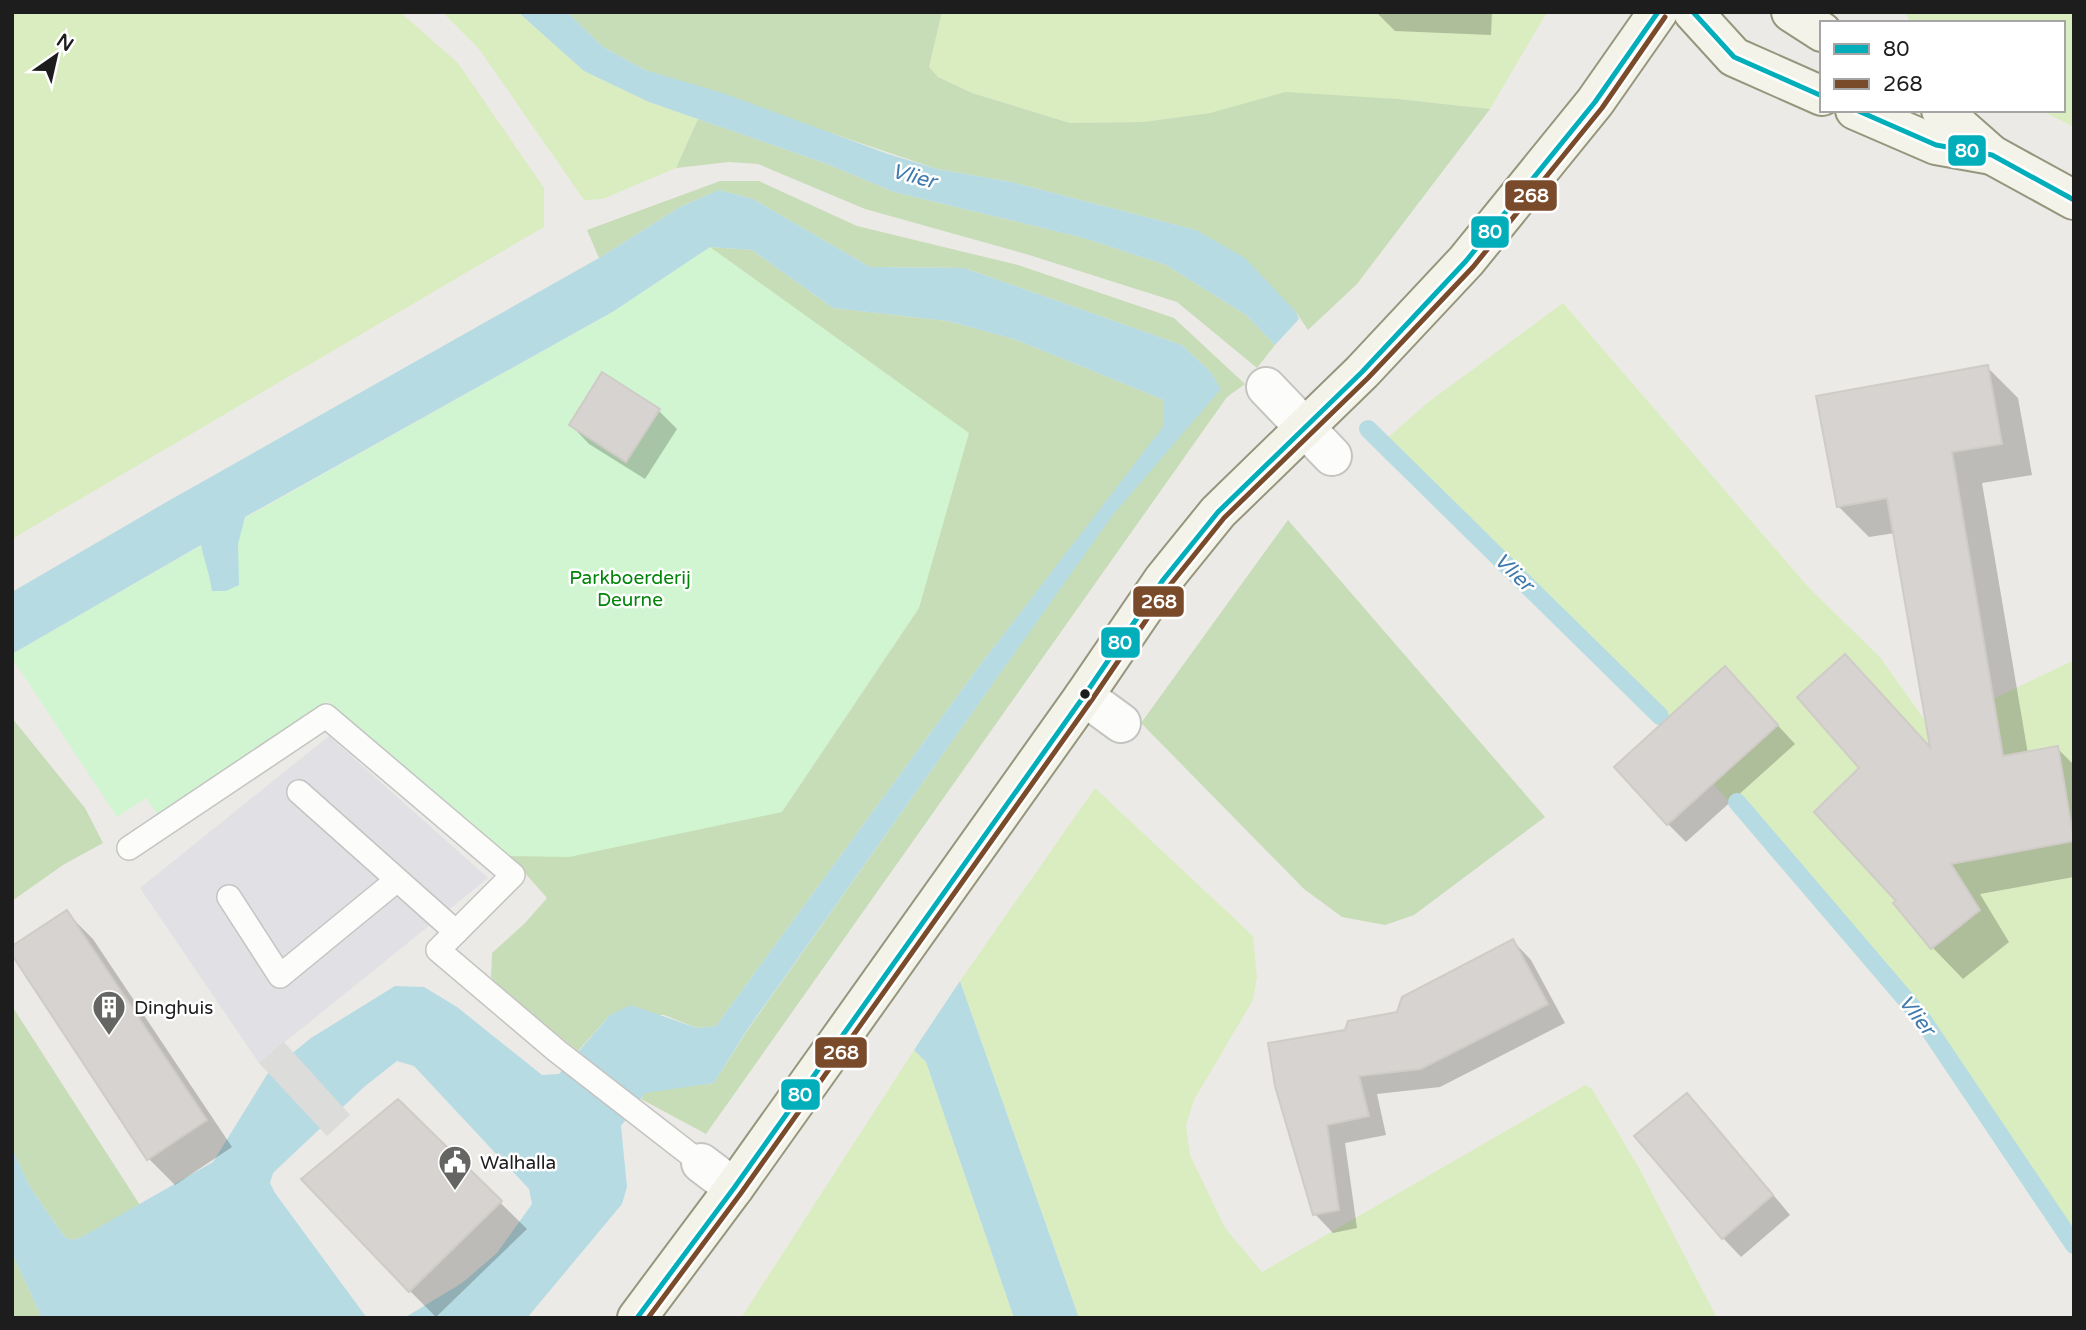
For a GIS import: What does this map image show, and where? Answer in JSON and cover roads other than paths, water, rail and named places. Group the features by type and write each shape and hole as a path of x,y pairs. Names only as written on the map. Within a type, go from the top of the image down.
{"street":[{"path":"637,1318 734,1188 1084,696 1163,580 1218,512 1362,372 1466,261 1595,102 1658,12"},
{"path":"1693,12 1734,57 1820,95"},
{"path":"1791,12 1820,31"},
{"path":"1861,112 1936,145 1992,155"},
{"path":"1943,112 1992,155 2074,200"},
{"path":"1266,387 1332,456"},
{"path":"1084,696 1121,723"},
{"path":"701,1163 734,1188"}],"lane":[{"path":"129,848 326,716 513,875 439,950 556,1051 701,1163"},
{"path":"299,792 456,932"},
{"path":"229,897 280,976 397,880"}],"water":[{"path":"518,12 567,12 603,47 645,70 723,93 888,154 937,169 1011,182 1196,230 1245,258 1296,312 1299,319 1275,345 1246,315 1166,265 1084,238 894,192 827,164 649,102 584,71"},
{"path":"719,190 753,199 870,267 964,268 1182,345 1210,371 1221,389 1112,516 747,1030 714,1083 645,1093 621,1126 627,1187 622,1204 527,1318 404,1318 462,1283 497,1253 532,1204 529,1189 414,1066 397,1061 364,1087 273,1173 270,1183 367,1318 42,1318 12,1253 12,1148 30,1187 64,1236 71,1240 80,1238 213,1162 268,1073 311,1038 395,986 424,987 457,1007 542,1075 559,1074 610,1015 631,1005 697,1028 716,1026 980,665 1163,427 1164,400 1014,339 948,321 833,308 752,250 710,247 614,311 245,517 238,544 239,585 226,591 212,591 201,545 12,654 12,592 599,258 680,207"},
{"path":"960,981 1079,1318 1014,1318 926,1062 914,1050"}],"waterway":[{"name":"Vlier","path":"1368,429 1660,716"},
{"name":"Vlier","path":"1737,802 1920,1016 2074,1245"}],"place":[{"name":"Dinghuis","path":"109,1037"},
{"name":"Walhalla","path":"455,1192"}],"park label":[{"name":"Parkboerderij Deurne","path":"630,588"}]}
